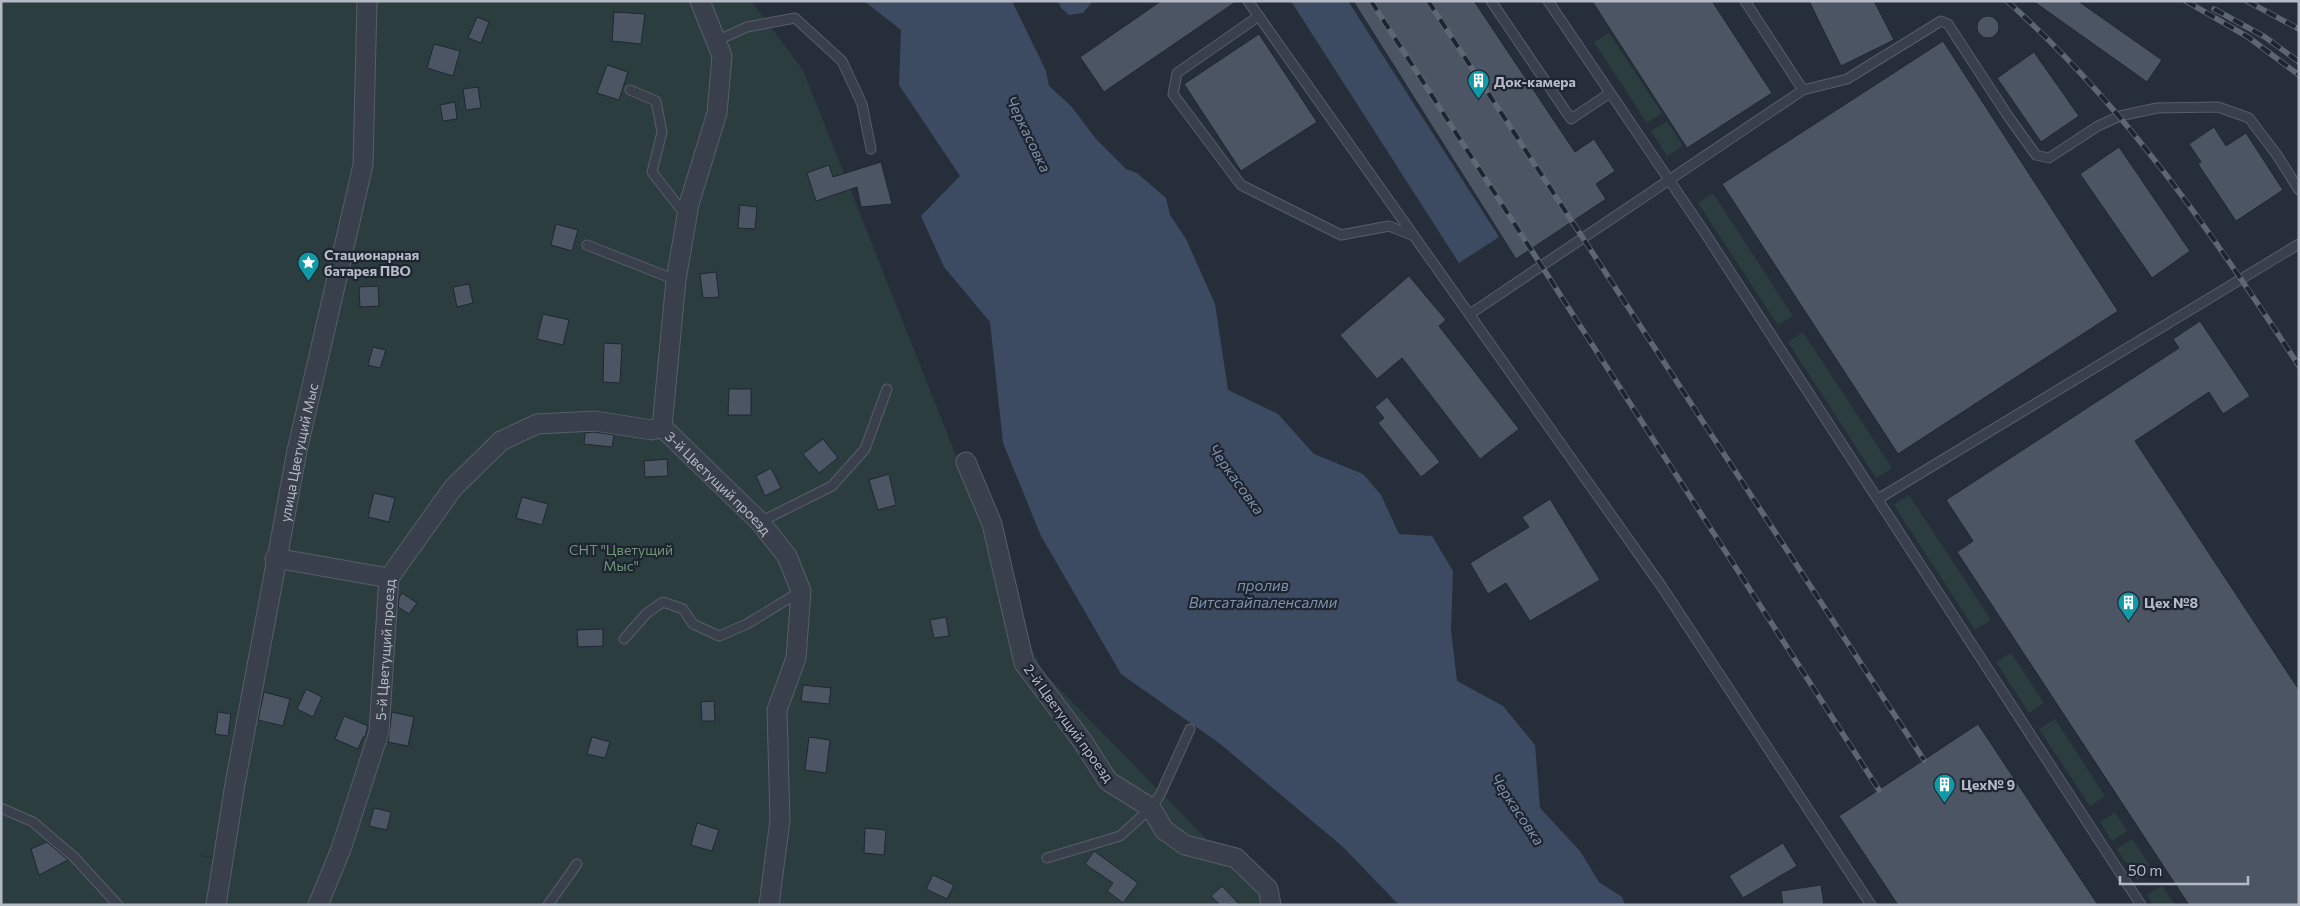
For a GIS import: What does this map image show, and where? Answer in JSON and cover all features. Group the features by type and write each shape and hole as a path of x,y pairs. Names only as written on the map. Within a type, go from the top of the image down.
{"street":[{"name":"улица Цветущий Мыс","path":"216,905 235,784 275,558 297,451 364,165 367,1"},
{"name":"3-й Цветущий проезд","path":"700,1 722,56 717,113 687,217 676,280 662,427 760,522 787,556 801,591 796,658 777,710 780,820 769,905"},
{"name":"5-й Цветущий проезд","path":"318,905 341,849 378,732 389,578 454,488 501,442 537,424 595,421 652,430 662,427"},
{"name":"2-й Цветущий проезд","path":"966,462 992,524 1024,663 1083,742 1108,781 1151,808 1164,830 1185,845 1236,858 1268,889 1271,905"},
{"path":"275,558 389,578"}],"lane":[{"path":"1248,1 1662,587 1871,905"},
{"path":"1491,1 1571,119 1610,93"},
{"path":"1548,1 1669,180 2141,905"},
{"path":"1744,1 1803,90"},
{"path":"1259,16 1176,73 1173,94 1241,185 1340,235 1390,226 1415,237"},
{"path":"716,42 747,27 795,18 842,62 862,104 871,149"},
{"path":"1470,314 1803,90 1847,79 1941,21 1948,24 2036,155 2049,158 2098,126 2120,116 2157,108 2218,107 2249,118 2299,190"},
{"path":"630,90 656,101 662,132 652,172 687,217"},
{"path":"1878,499 2299,244"},
{"path":"587,245 676,280"},
{"path":"760,522 832,486 865,449 886,388"},
{"path":"624,639 647,613 663,602 682,609 693,624 719,636 747,624 801,591"},
{"path":"1047,858 1120,836 1151,808 1161,793 1190,729"},
{"path":"1,808 33,822 74,857 118,905"},
{"path":"548,905 577,864"}],"green space":[{"name":"СНТ \"Цветущий Мыс\"","path":"1,1 751,1 803,70 1041,670 1271,905 216,905 224,858 196,855 218,859 209,905 1,905"},
{"path":"1609,33 1662,113 1647,123 1594,42"},
{"path":"1667,121 1683,146 1667,156 1651,131"},
{"path":"1713,193 1793,316 1778,325 1698,203"},
{"path":"1803,332 1892,468 1876,478 1788,342"},
{"path":"1909,495 1991,620 1975,630 1894,505"},
{"path":"2011,653 2044,703 2029,713 1996,662"},
{"path":"2055,719 2105,796 2090,806 2039,729"},
{"path":"2115,812 2127,831 2112,841 2100,822"},
{"path":"2132,839 2153,870 2137,880 2117,849"},
{"path":"2162,885 2175,905 2153,905 2147,895"}],"water":[{"name":"пролив Витсатайпаленсалми","path":"864,1 1012,1 1046,71 1049,86 1071,106 1096,139 1126,169 1137,173 1166,198 1170,215 1186,239 1215,304 1228,390 1278,414 1314,454 1363,474 1381,495 1399,534 1432,536 1453,571 1451,630 1457,681 1503,706 1535,745 1540,808 1580,851 1599,882 1622,897 1625,905 1399,905 1342,846 1219,743 1121,674 1041,536 1003,443 990,322 944,267 921,216 960,176 899,85 901,30"},
{"path":"1058,1 1093,1 1083,13 1069,15 1061,8"},
{"path":"1291,1 1348,1 1499,237 1459,263"}],"building":[{"path":"1161,1 1237,1 1104,92 1080,57"},
{"name":"Док-камера","path":"1353,1 1474,1 1575,152 1594,139 1615,171 1596,184 1606,199 1516,259"},
{"path":"1592,1 1712,1 1772,93 1687,148"},
{"path":"1809,1 1874,1 1894,40 1841,66"},
{"path":"2033,1 2078,1 2162,60 2147,82"},
{"path":"614,12 645,14 641,44 612,41"},
{"path":"1988,16 1996,19 1999,27 1996,35 1988,38 1980,35 1977,27 1980,19"},
{"path":"477,17 489,22 481,43 468,38"},
{"path":"1259,34 1317,122 1241,171 1184,84"},
{"path":"1943,41 2118,311 1898,454 1722,184"},
{"path":"434,44 460,51 453,76 427,68"},
{"path":"2034,52 2079,116 2041,142 1997,78"},
{"path":"607,65 628,72 619,100 597,93"},
{"path":"478,87 481,108 466,110 463,89"},
{"path":"455,102 457,119 443,121 440,105"},
{"path":"2214,127 2226,146 2246,133 2283,190 2236,221 2198,164 2201,162 2189,144"},
{"path":"2119,147 2190,251 2152,278 2080,174"},
{"path":"881,162 892,204 861,207 857,187 816,201 807,173 829,165 833,177"},
{"path":"740,205 757,207 755,229 738,228"},
{"path":"556,224 578,230 572,251 551,245"},
{"path":"716,272 719,297 703,298 700,274"},
{"path":"1409,276 1446,320 1439,326 1519,429 1480,459 1402,358 1377,379 1340,335"},
{"path":"469,284 473,303 457,307 453,287"},
{"path":"378,286 379,306 360,307 359,287"},
{"path":"543,314 569,320 563,345 537,339"},
{"name":"Цех №8","path":"2200,321 2250,396 2223,414 2209,392 2135,441 2299,690 2299,905 2189,905 1957,552 1973,541 1946,500 2179,348 2173,339"},
{"path":"604,343 622,344 620,383 603,382"},
{"path":"373,347 386,350 380,368 368,365"},
{"path":"729,389 751,389 751,415 728,415"},
{"path":"1387,397 1440,462 1421,477 1378,423 1384,418 1375,407"},
{"path":"594,432 614,435 612,447 584,444 585,433"},
{"path":"823,439 838,458 819,473 803,454"},
{"path":"667,459 668,476 645,477 644,461"},
{"path":"771,468 781,488 765,496 756,476"},
{"path":"889,474 896,505 878,510 869,480"},
{"path":"374,493 395,498 389,522 368,517"},
{"path":"522,497 548,504 542,525 516,518"},
{"path":"1550,499 1600,580 1530,621 1506,583 1488,594 1470,563 1529,527 1522,517"},
{"path":"402,593 417,603 409,614 398,607 399,598"},
{"path":"946,617 949,636 934,638 930,620"},
{"path":"603,629 603,646 578,647 577,630"},
{"path":"803,685 831,688 829,704 801,701"},
{"path":"306,689 322,697 313,717 297,709"},
{"path":"264,692 290,699 283,726 258,720"},
{"path":"714,701 715,721 702,721 701,702"},
{"path":"218,712 231,714 228,736 215,734"},
{"path":"392,712 414,717 408,746 388,742"},
{"path":"344,716 368,726 365,737 363,737 358,749 335,739"},
{"name":"Цех№ 9","path":"1978,724 2098,905 1898,905 1839,816"},
{"path":"592,737 610,742 605,758 587,754"},
{"path":"809,737 830,740 826,773 805,770"},
{"path":"374,808 391,812 387,830 369,826"},
{"path":"697,823 719,830 712,851 691,845"},
{"path":"865,828 886,830 884,855 864,853"},
{"path":"47,842 68,860 39,875 31,849"},
{"path":"1783,843 1797,866 1743,898 1729,876"},
{"path":"1094,851 1138,883 1123,903 1107,891 1113,883 1085,864"},
{"path":"933,875 954,885 947,899 926,889"},
{"path":"1821,885 1824,905 1783,905 1781,891"},
{"path":"1222,886 1240,905 1220,905 1211,896"}],"railway":[{"path":"1371,1 1879,790"},
{"path":"1428,1 1924,760"},
{"path":"2007,1 2091,84 2129,128 2200,220 2299,366"},
{"path":"2186,1 2248,37 2299,75"},
{"path":"2247,1 2299,29"},
{"path":"2214,9 2265,37 2299,62"}],"place":[{"name":"Док-камера","path":"1478,100"},
{"name":"Стационарная батарея ПВО","path":"308,281"},
{"name":"Цех №8","path":"2128,621"},
{"name":"Цех№ 9","path":"1945,803"}],"water label":[{"name":"Черкасовка","path":"1029,134"},
{"name":"Черкасовка","path":"1237,479"},
{"name":"Черкасовка","path":"1518,809"}]}
